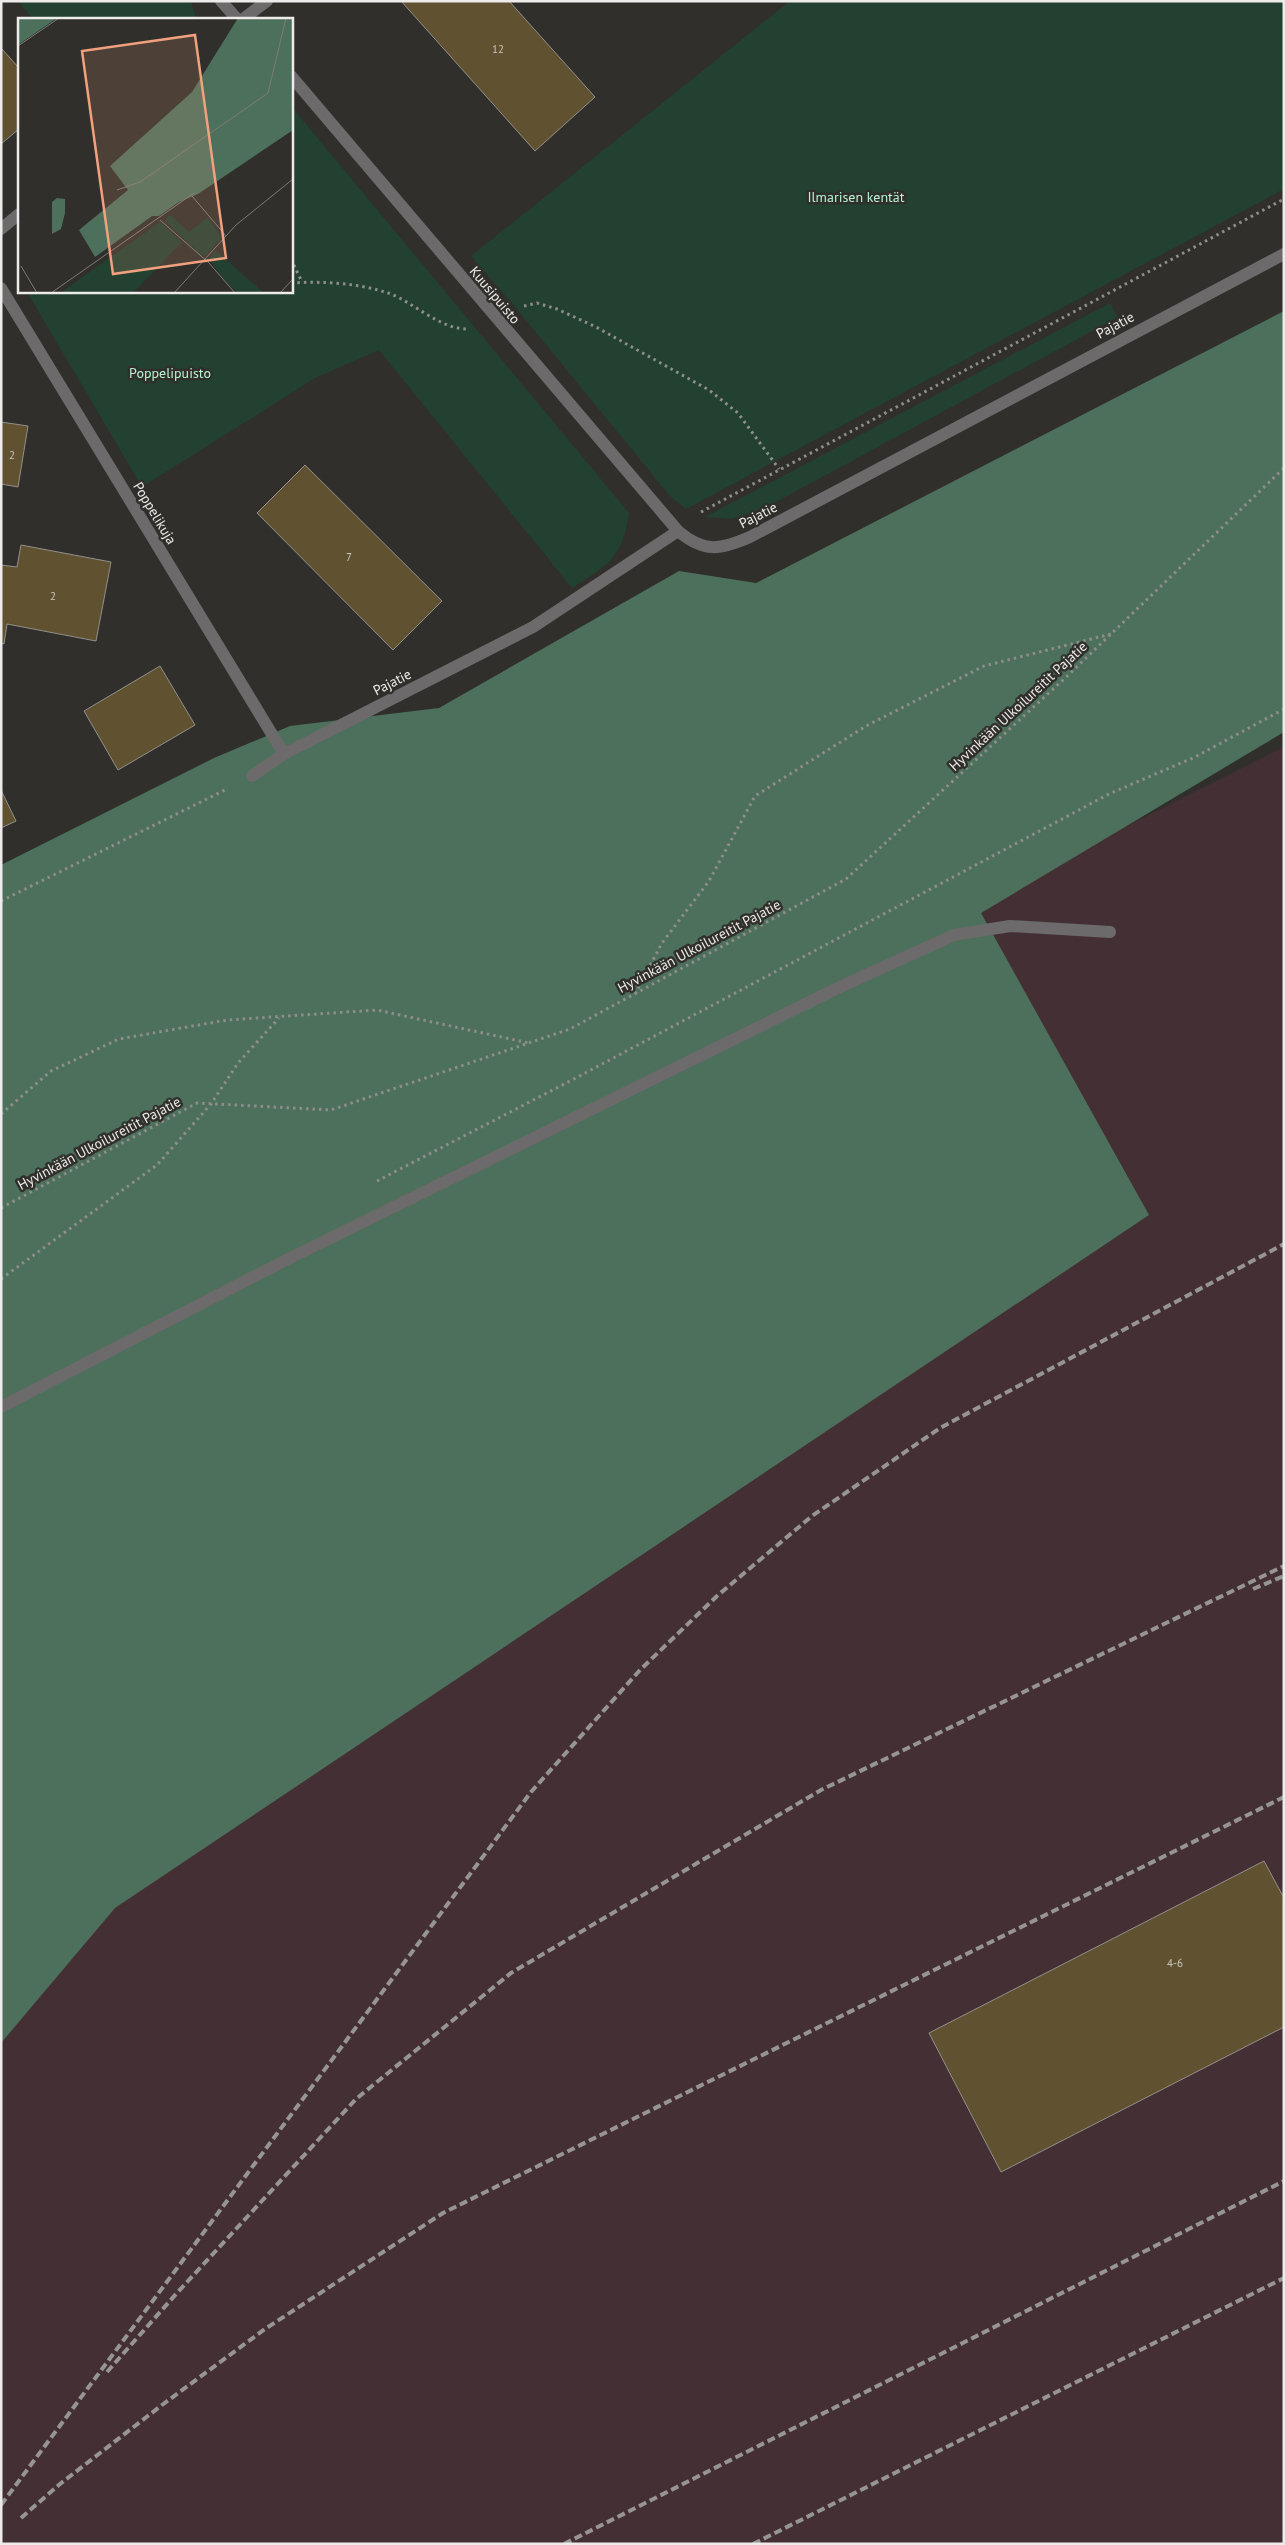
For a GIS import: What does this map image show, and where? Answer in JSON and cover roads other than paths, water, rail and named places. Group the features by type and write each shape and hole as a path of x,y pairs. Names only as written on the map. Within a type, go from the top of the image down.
{"street":[{"path":"221,1 236,18"},
{"path":"244,18 267,1"},
{"name":"Kuusipuisto","path":"292,77 678,531"},
{"path":"1,229 18,215"},
{"name":"Pajatie","path":"252,776 284,754 533,627 678,531 691,542 712,548 730,546 750,537 1284,254"},
{"name":"Poppelikuja","path":"1,288 284,754"},
{"path":"1,1407 284,1261 844,985 954,935 1010,926 1110,932"}],"railway":[{"path":"1,2505 531,1792 640,1670 717,1596 812,1516 940,1428 1284,1244"},
{"path":"107,2372 176,2294 356,2099 511,1973 821,1790 1284,1566"},
{"path":"1253,1589 1284,1576"},
{"path":"21,2518 60,2484 265,2329 443,2213 1284,1797"},
{"path":"564,2544 1284,2181"},
{"path":"753,2544 1284,2278"}],"park label":[{"name":"Ilmarisen kentät","path":"856,197"},
{"name":"Poppelipuisto","path":"170,373"}]}
